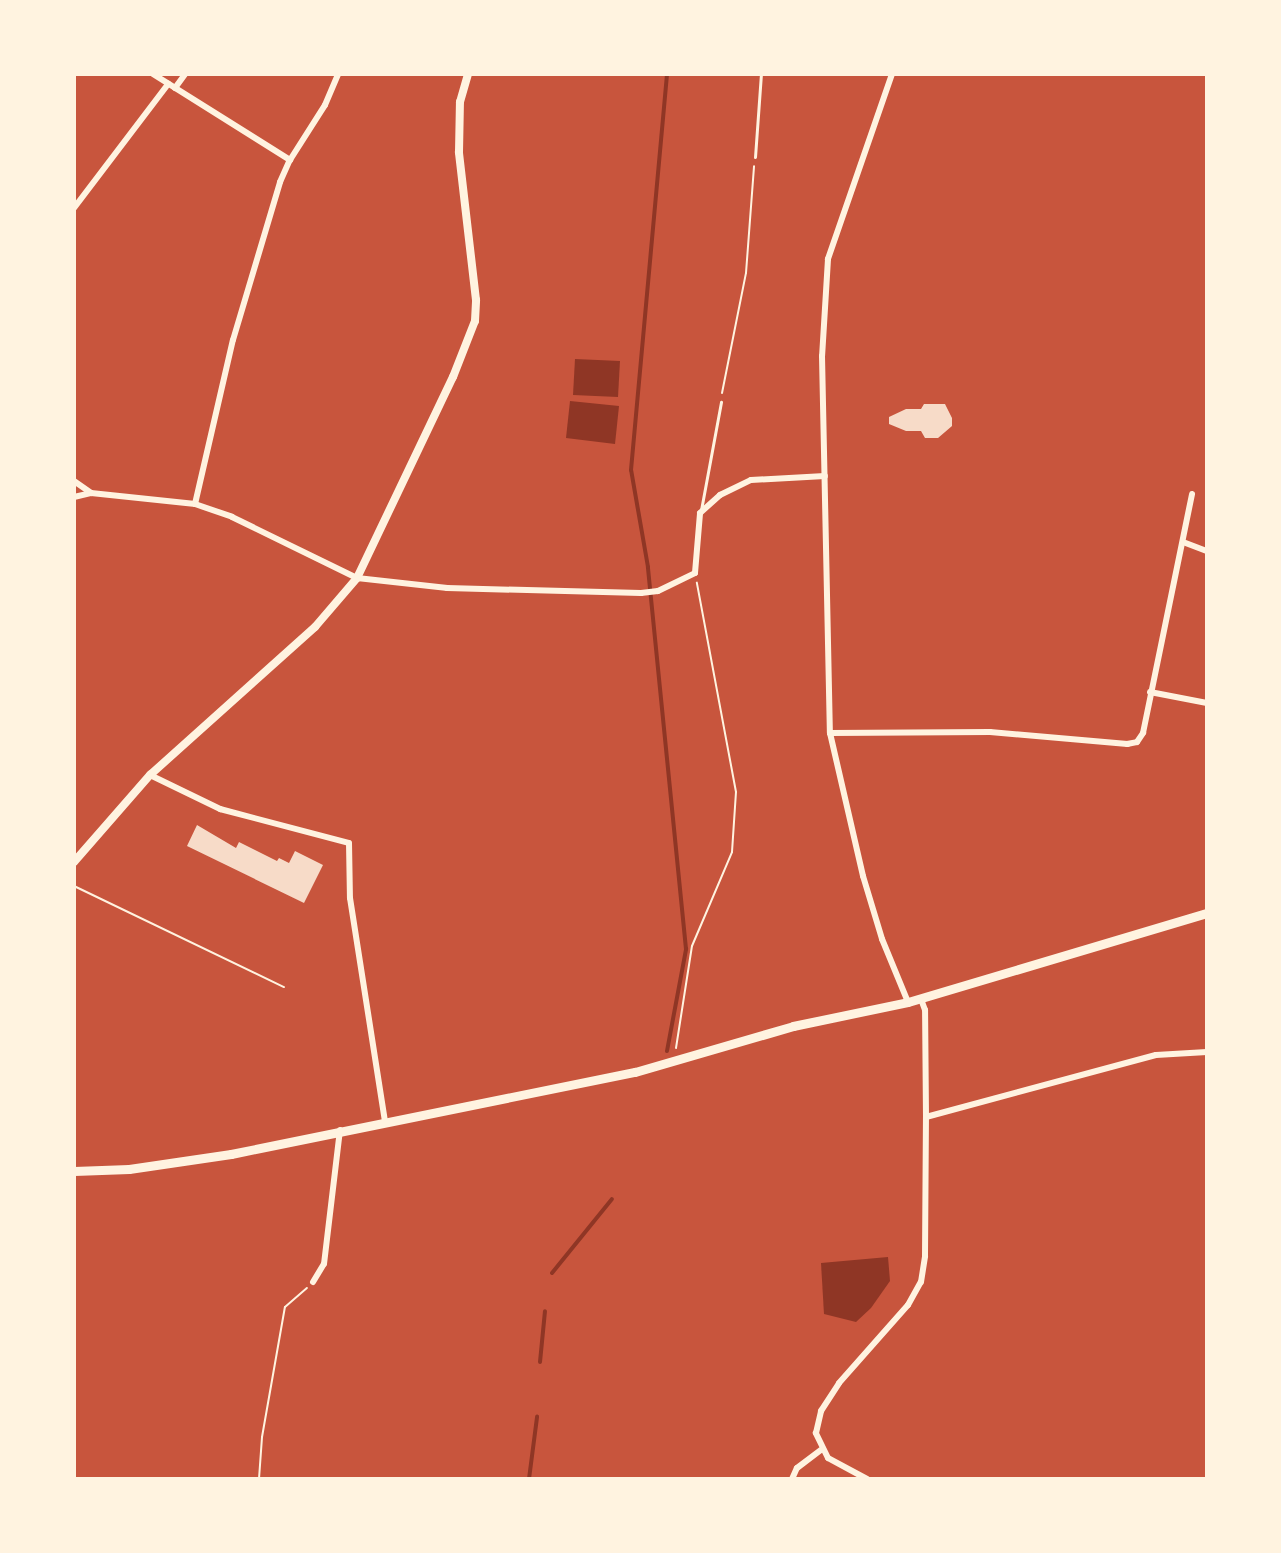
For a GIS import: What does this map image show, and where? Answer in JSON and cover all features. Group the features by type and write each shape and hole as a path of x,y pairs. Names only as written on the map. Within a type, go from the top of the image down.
{"main road":[{"path":"74,1171 129,1169 231,1154 635,1072 793,1026 921,999 1207,913"}],"street":[{"path":"153,74 290,160"},
{"path":"74,208 171,86 185,74"},
{"path":"195,504 233,340 290,160 325,105 338,74"},
{"path":"74,862 150,775 315,627 357,578 453,377 475,321 476,300 459,163 460,102 468,74"},
{"path":"892,74 828,259 822,356 830,733 863,876 882,939 908,1002"},
{"path":"74,497 91,493 195,504 232,517 357,578 447,588 641,593 658,591 695,573 700,513 720,495 751,480 825,476"},
{"path":"74,481 91,493"},
{"path":"830,733 1025,733 1127,744 1137,742 1143,733 1192,494"},
{"path":"1183,542 1207,551"},
{"path":"1150,692 1207,703"},
{"path":"150,775 220,809 349,843 350,898 385,1122"},
{"path":"867,1479 834,1462 821,1450 816,1433 821,1411 839,1383 908,1305 921,1282 925,1256 926,1117 925,1010 921,999"},
{"path":"926,1117 1156,1055 1207,1052"},
{"path":"313,1282 324,1264 340,1130"},
{"path":"792,1479 797,1468 821,1450"}],"lane":[{"path":"755,157 761,74"},
{"path":"700,513 721,402"}],"path":[{"path":"721,402 746,273 755,157"},
{"path":"672,1061 692,946 732,852 736,792 695,573"},
{"path":"74,886 284,987"},
{"path":"259,1479 262,1437 285,1307 313,1282"}],"shaded area":[{"path":"575,359 620,361 618,397 573,395"},
{"path":"570,401 619,406 615,444 566,438"},
{"path":"888,1257 890,1281 871,1308 856,1322 824,1314 821,1263"}],"building":[{"path":"924,404 945,404 952,418 952,426 938,438 925,438 921,431 906,431 889,424 889,417 906,409 921,409"},
{"path":"197,825 236,848 239,842 277,861 279,858 289,863 295,851 323,865 304,903 187,846"}],"waterway":[{"path":"667,74 631,470 648,567 686,949 667,1051"},
{"path":"552,1273 612,1199"},
{"path":"540,1362 545,1311"},
{"path":"529,1479 537,1417"}]}
